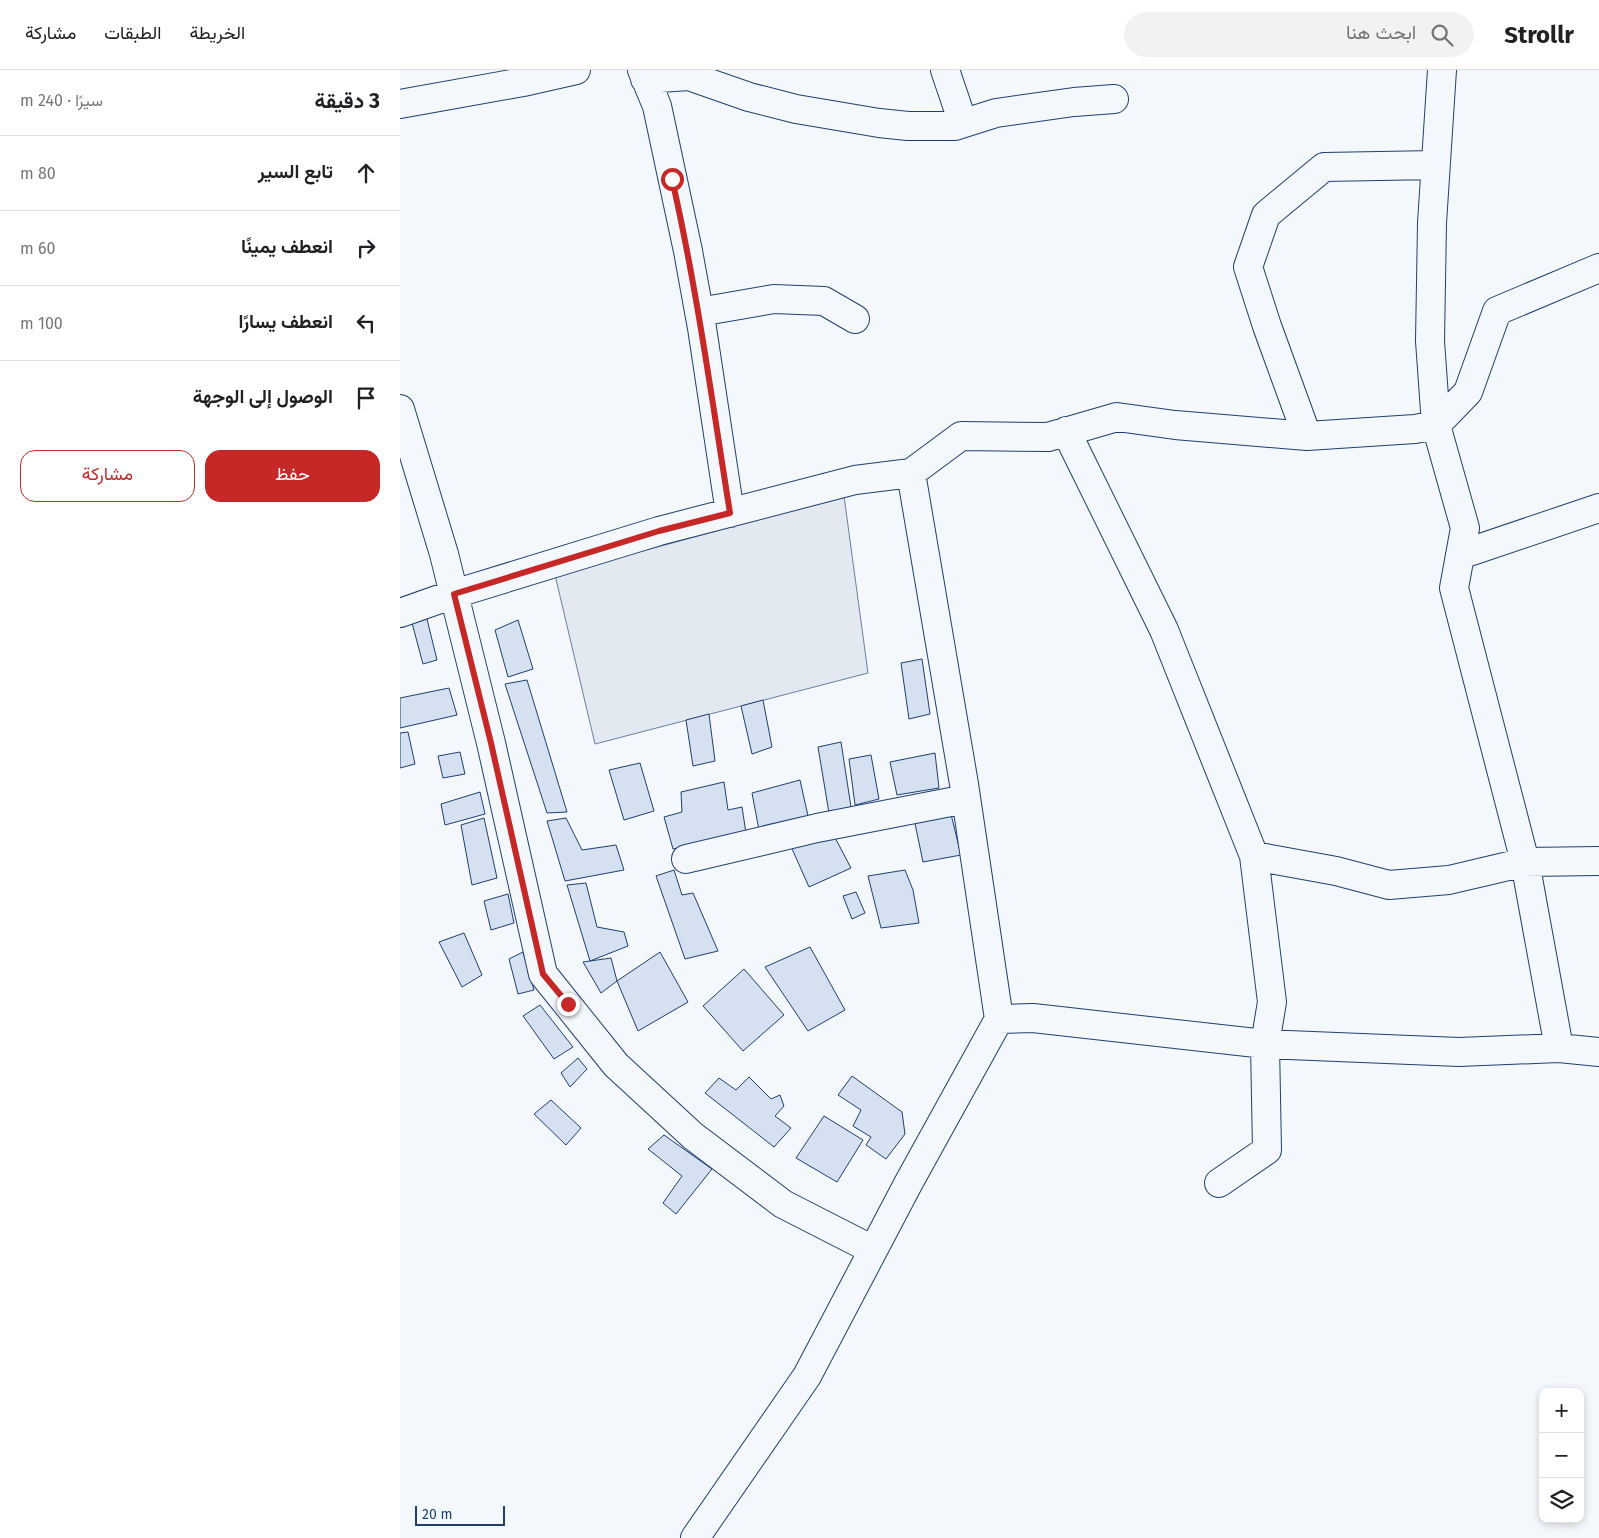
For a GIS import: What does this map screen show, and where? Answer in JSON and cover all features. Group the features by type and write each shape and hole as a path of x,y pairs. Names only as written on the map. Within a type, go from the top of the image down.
{"street":[{"path":"400,104 523,82 576,70"},
{"path":"945,70 963,123"},
{"path":"1442,70 1432,223 1430,341 1436,425 1465,528 1454,588 1525,862 1559,1048"},
{"path":"730,513 688,251 657,106 644,75 689,76 796,109 908,126 955,126 996,113 1074,102 1114,99"},
{"path":"1307,436 1267,326 1248,267 1266,215 1324,167 1435,165"},
{"path":"400,613 454,594 659,531 855,480 911,473 961,436 1048,437 1117,417 1175,425 1307,436 1415,429 1436,425 1468,392 1497,311 1599,268"},
{"path":"699,312 774,299 824,301 855,320"},
{"path":"400,409 444,554 491,743 543,974 616,1065 693,1136 783,1204 873,1250"},
{"path":"1066,431 1164,630 1254,856 1272,1002 1265,1044 1267,1150 1219,1183"},
{"path":"695,1538 807,1376 908,1182 999,1019 966,799 911,473"},
{"path":"1460,555 1599,508"},
{"path":"686,859 817,828 966,799"},
{"path":"1254,856 1336,871 1389,886 1450,880 1525,862 1599,862"},
{"path":"999,1019 1033,1018 1265,1044 1459,1052 1559,1048 1599,1052"}],"shaded area":[{"path":"844,496 868,673 595,744 555,575"}],"building":[{"path":"427,619 437,660 423,664 412,623"},
{"path":"518,620 533,669 508,677 495,630"},
{"path":"922,659 930,714 909,719 901,663"},
{"path":"527,680 567,812 547,813 505,684"},
{"path":"449,688 457,715 400,728 400,698"},
{"path":"763,700 772,747 752,754 741,706"},
{"path":"709,714 715,761 693,766 686,720"},
{"path":"408,732 415,764 400,768 400,733"},
{"path":"841,742 851,807 829,813 818,747"},
{"path":"460,752 465,774 443,778 438,756"},
{"path":"935,753 939,788 897,795 890,762"},
{"path":"871,755 879,799 855,805 849,759"},
{"path":"640,763 654,811 624,820 609,770"},
{"path":"800,780 808,816 759,830 752,793"},
{"path":"724,782 728,810 742,807 746,833 673,849 664,817 682,812 681,792"},
{"path":"480,792 485,814 445,825 441,804"},
{"path":"949,806 961,855 923,862 913,814"},
{"path":"484,818 497,878 472,885 461,825"},
{"path":"566,818 582,850 616,845 624,870 565,881 547,821"},
{"path":"831,830 851,868 809,887 789,842"},
{"path":"674,870 682,895 693,893 718,951 685,959 656,876"},
{"path":"905,870 913,890 919,923 881,928 868,876"},
{"path":"586,883 597,927 624,932 628,946 590,961 567,885"},
{"path":"856,892 865,913 852,919 843,896"},
{"path":"508,894 514,923 491,930 484,901"},
{"path":"464,933 482,975 462,987 439,942"},
{"path":"810,947 845,1010 808,1031 765,967"},
{"path":"523,952 534,990 518,994 509,959"},
{"path":"660,952 688,1002 638,1031 617,981"},
{"path":"611,958 617,981 601,993 583,962"},
{"path":"744,969 784,1015 743,1051 703,1006"},
{"path":"540,1005 573,1047 554,1059 523,1016"},
{"path":"578,1058 587,1069 570,1087 561,1073"},
{"path":"852,1076 902,1112 905,1134 886,1159 866,1145 871,1137 853,1126 861,1110 838,1095"},
{"path":"749,1077 771,1099 780,1095 784,1106 775,1116 791,1128 774,1147 705,1093 719,1078 736,1090"},
{"path":"551,1100 581,1128 566,1145 534,1114"},
{"path":"824,1116 863,1140 837,1182 796,1158"},
{"path":"664,1135 712,1169 676,1214 663,1203 682,1176 648,1149"}],"route":[{"path":"568,1004 543,974 491,743 454,594 659,531 730,513 702,328 672,179"}]}
